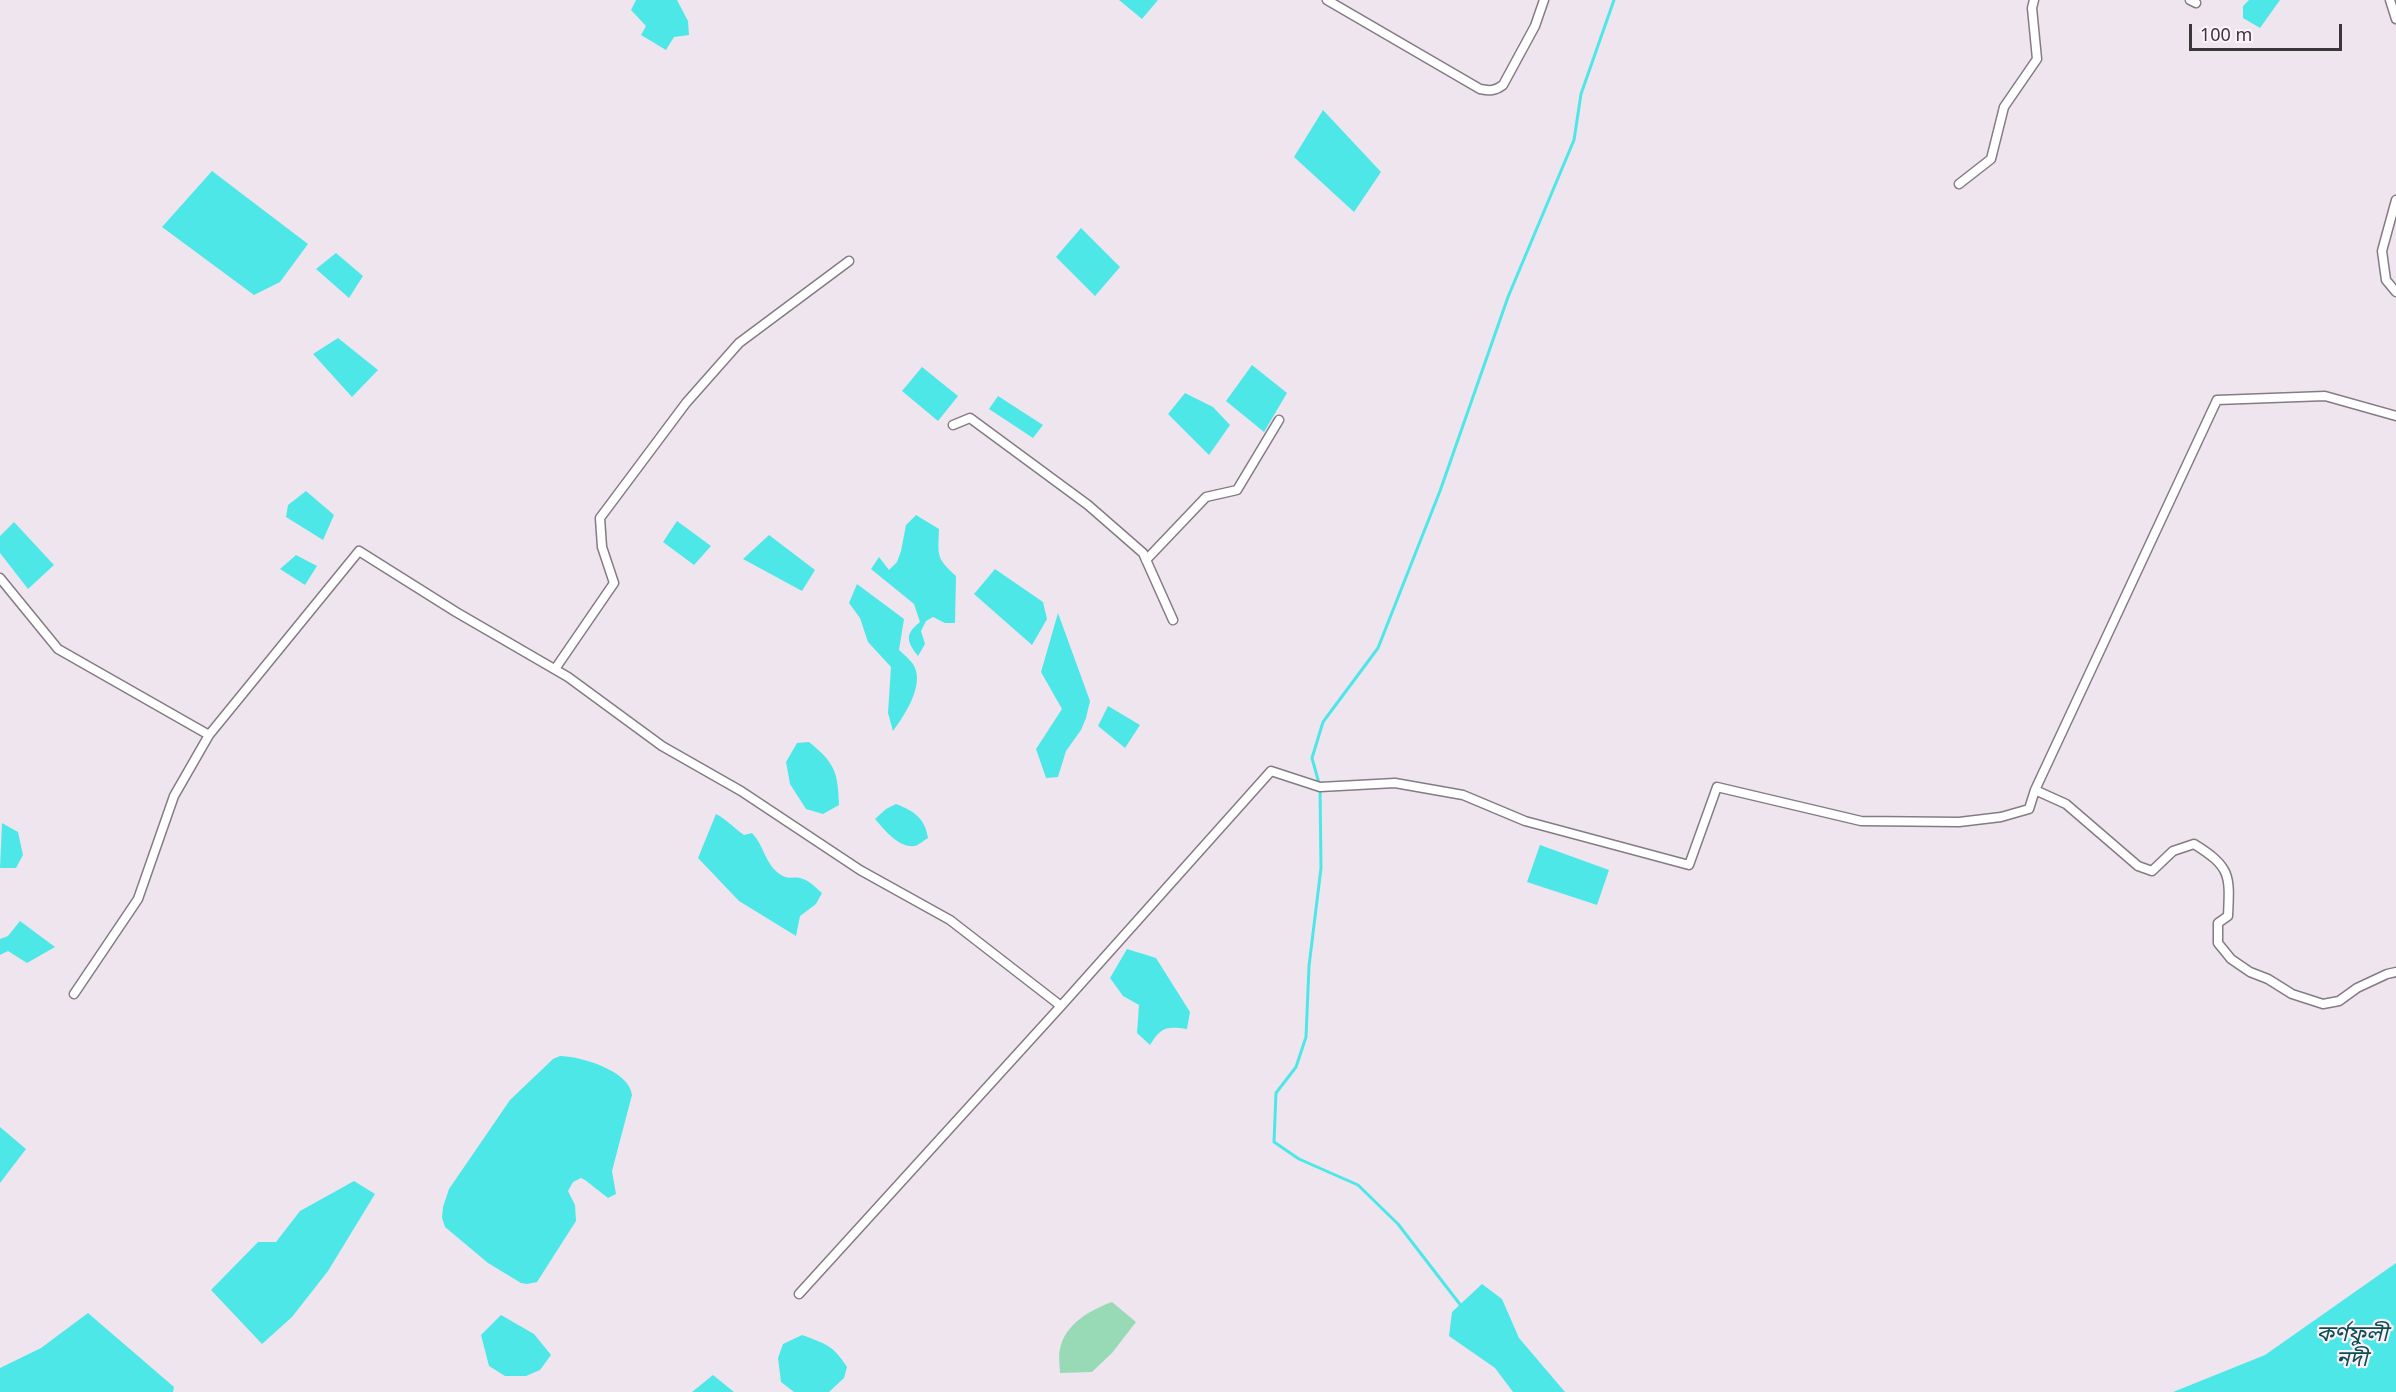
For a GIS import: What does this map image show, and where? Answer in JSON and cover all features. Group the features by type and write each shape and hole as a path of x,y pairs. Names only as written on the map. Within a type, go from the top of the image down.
{"street":[{"path":"1328,0 1480,89 1489,91 1496,90 1508,75 1535,26 1544,0"},
{"path":"1959,183 1991,159 2004,107 2037,59 2032,8 2034,0"},
{"path":"2390,0 2396,19"},
{"path":"2396,200 2382,251 2386,280 2396,292"},
{"path":"555,669 614,582 602,547 600,518 686,403 739,343 849,261"},
{"path":"799,1294 1271,771 1320,787 1395,783 1463,795 1525,821 1689,865 1717,787 1862,821 1959,822 2001,817 2029,809 2035,790 2217,400 2325,396 2396,416"},
{"path":"953,425 970,418 1088,505 1143,553 1173,620"},
{"path":"1146,560 1206,497 1237,490 1279,420"},
{"path":"74,994 138,899 174,796 209,735 359,551 456,612 555,669 662,746 741,791 860,870 950,920 1061,1006"},
{"path":"0,578 58,649 209,735"},
{"path":"2035,790 2066,804 2138,866 2152,871 2173,851 2194,844 2207,853 2224,867 2230,884 2228,916 2218,923 2218,943 2231,959 2292,994 2323,1004 2339,1001 2357,988 2396,972"}],"green space":[{"path":"1112,1302 1136,1322 1112,1353 1092,1372 1060,1373 1059,1352 1067,1332 1087,1314"}],"water":[{"path":"636,0 677,0 688,21 689,35 674,37 666,50 641,35 646,26 631,10"},
{"path":"1119,0 1158,0 1142,19"},
{"path":"2249,0 2280,0 2260,28 2243,18 2243,6"},
{"path":"1323,110 1381,172 1354,212 1294,157"},
{"path":"212,171 308,244 280,282 254,295 162,227"},
{"path":"1081,228 1120,267 1095,296 1056,257"},
{"path":"336,253 363,276 349,298 316,269"},
{"path":"338,338 378,370 352,397 313,354"},
{"path":"1252,365 1287,393 1264,432 1226,401"},
{"path":"922,367 958,396 938,421 902,391"},
{"path":"1185,393 1213,407 1230,425 1209,455 1168,414"},
{"path":"998,396 1043,425 1033,438 989,409"},
{"path":"306,491 334,515 323,540 286,517 288,505"},
{"path":"916,515 939,529 940,556 956,576 955,623 945,623 933,617 926,621 921,631 925,644 918,656 909,642 912,630 920,622 914,604 871,569 879,557 889,570 897,562 906,525"},
{"path":"677,521 711,546 694,565 663,542"},
{"path":"14,522 54,565 28,589 0,553 0,536"},
{"path":"769,535 815,570 802,591 743,559"},
{"path":"296,555 317,566 305,585 280,569"},
{"path":"995,569 1043,602 1047,619 1032,645 974,594"},
{"path":"857,584 904,619 899,650 913,664 917,681 912,699 893,731 888,713 891,667 868,642 860,618 849,603"},
{"path":"1058,613 1090,701 1081,730 1066,751 1058,777 1046,778 1036,749 1062,709 1041,672"},
{"path":"1108,706 1140,725 1125,748 1098,726"},
{"path":"809,742 830,762 838,784 839,805 823,814 806,809 790,784 786,762 797,743"},
{"path":"896,804 918,816 927,831 928,838 915,846 909,846 892,837 883,828 875,819"},
{"path":"716,814 744,835 752,833 777,872 788,878 806,880 822,893 816,904 800,916 796,936 739,901 698,858"},
{"path":"2,823 18,832 23,855 16,868 0,868"},
{"path":"1540,845 1609,870 1597,905 1527,882"},
{"path":"20,921 55,947 27,963 8,951 0,955 0,939 8,936"},
{"path":"1127,949 1156,958 1190,1012 1187,1029 1165,1029 1157,1034 1150,1045 1137,1033 1139,1005 1123,996 1110,978"},
{"path":"560,1056 603,1066 623,1079 632,1095 612,1171 616,1194 608,1198 581,1178 573,1182 568,1191 575,1205 576,1221 537,1282 527,1284 521,1283 488,1263 445,1227 442,1218 443,1207 449,1189 510,1100 553,1059"},
{"path":"0,1127 26,1149 0,1183"},
{"path":"354,1181 375,1194 328,1271 292,1317 262,1344 211,1290 258,1242 276,1242 300,1211"},
{"name":"কর্ণফুলী নদী","path":"2396,1263 2396,1392 2173,1392 2265,1355"},
{"path":"1482,1284 1502,1299 1519,1338 1565,1392 1513,1392 1495,1368 1449,1336 1452,1312"},
{"path":"88,1313 174,1387 173,1392 0,1392 0,1368 41,1348"},
{"path":"501,1315 534,1334 551,1355 540,1370 526,1376 505,1376 489,1366 481,1335"},
{"path":"802,1335 828,1346 847,1367 844,1378 829,1392 794,1392 781,1382 778,1358 783,1344"},
{"path":"713,1375 734,1392 692,1392"}],"waterway":[{"path":"1462,1307 1398,1224 1358,1185 1299,1159 1274,1142 1276,1093 1296,1067 1306,1037 1309,966 1321,868 1320,787 1312,758 1323,722 1378,648 1440,491 1508,297 1574,140 1581,94 1614,0"}]}
